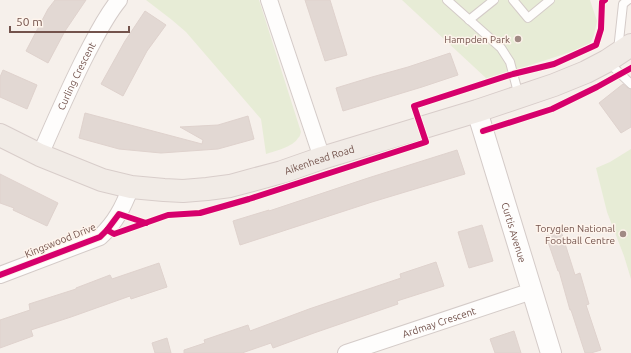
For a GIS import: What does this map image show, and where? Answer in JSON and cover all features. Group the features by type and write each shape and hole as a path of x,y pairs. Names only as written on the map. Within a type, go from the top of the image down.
{"main road":[{"name":"Aikenhead Road","path":"0,135 40,155 102,180 131,187 164,190 183,191 207,189 252,181 477,111 586,72 619,54"}],"street":[{"name":"Curling Crescent","path":"40,155 77,73 102,24 119,0"},
{"path":"269,0 322,158"},
{"name":"Curtis Avenue","path":"477,111 551,353"},
{"name":"Kingswood Drive","path":"0,275 100,237 116,219 131,187"},
{"name":"Ardmay Crescent","path":"346,353 532,291"}],"lane":[{"path":"447,0 501,48 510,62 519,96"},
{"path":"469,20 494,0"},
{"path":"512,0 528,18 550,0"},
{"path":"628,0 623,4 619,54 631,84"}],"green space":[{"path":"146,0 259,0 301,132 296,141 284,148 266,154 261,119 186,32"},
{"name":"Hampden Park","path":"402,0 590,0 597,21 594,35 590,44 577,50 487,79"},
{"name":"Toryglen National Football Centre","path":"631,149 631,279 607,212 596,168 610,162"}],"building":[{"path":"55,0 86,0 65,31 48,63 26,51 48,9"},
{"path":"305,0 330,0 347,55 325,61"},
{"path":"145,11 166,25 147,51 123,96 101,84 125,41"},
{"path":"450,53 458,75 343,111 336,88"},
{"path":"3,70 37,85 27,109 0,97 0,77"},
{"path":"623,84 631,89 631,127 621,133 599,103"},
{"path":"85,113 202,144 203,140 180,127 218,125 248,116 254,139 218,149 161,153 119,149 79,138"},
{"path":"457,150 465,174 372,202 240,245 233,221 269,211"},
{"path":"0,174 58,203 47,226 13,210 14,208 0,203"},
{"path":"482,225 493,261 469,268 458,232"},
{"path":"561,231 575,275 580,273 589,304 586,305 601,350 591,353 585,353 570,310 559,271 546,236"},
{"path":"436,262 444,286 397,301 398,304 273,348 271,343 242,353 184,353 184,350 205,343 204,340 248,325 250,331 309,309 401,278 400,274"},
{"path":"159,263 167,287 131,299 130,296 31,330 33,336 0,348 0,320 30,310 29,304 76,289 110,275 112,279"},
{"path":"514,331 521,353 495,353 490,339"},
{"path":"167,338 171,353 155,353 152,343"}],"cycle path":[{"path":"107,230 114,234 168,215 200,213 249,199 426,142 414,106 513,74 554,64 596,45 601,29 602,2 605,0"},
{"path":"483,131 552,109 597,87 631,68"},
{"path":"0,275 100,237 119,214 146,223"}],"place":[{"name":"Hampden Park","path":"518,39"},
{"name":"Toryglen National Football Centre","path":"623,234"}]}
